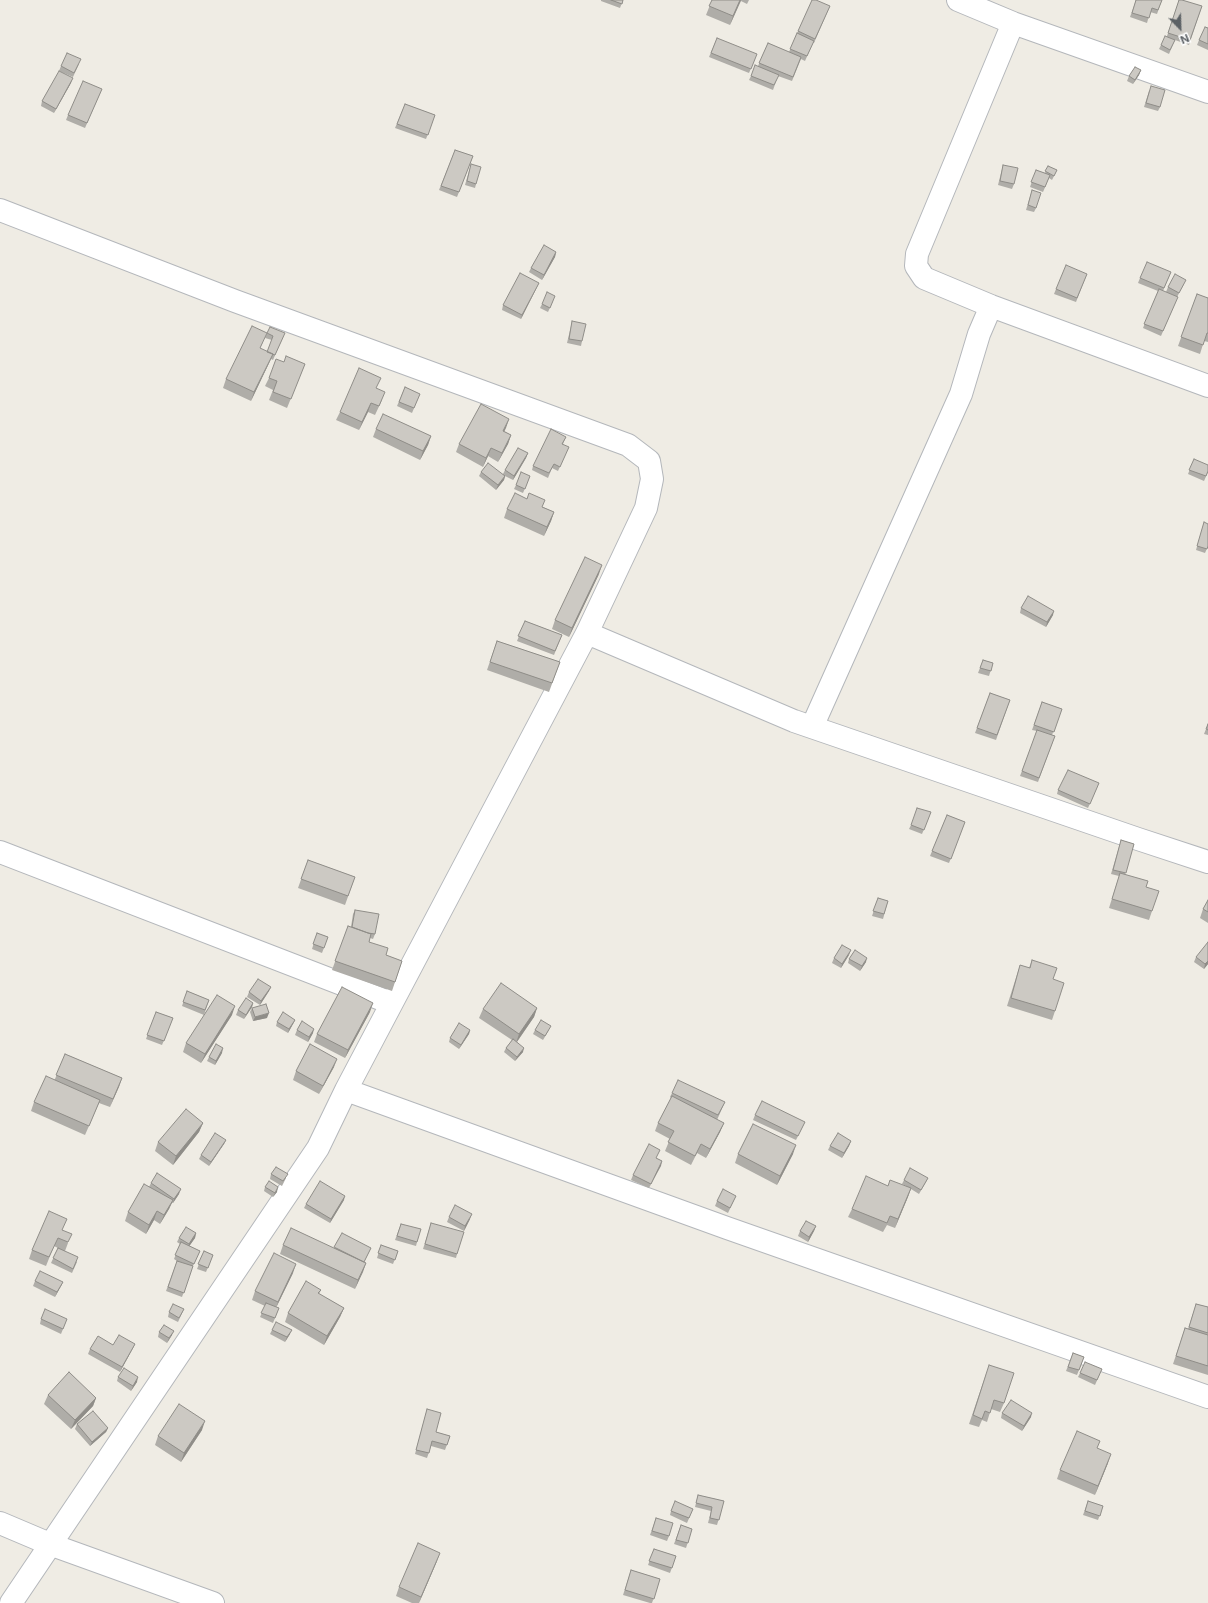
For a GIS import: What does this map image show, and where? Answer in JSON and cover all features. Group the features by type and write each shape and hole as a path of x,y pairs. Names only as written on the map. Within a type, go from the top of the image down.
{"street":[{"path":"958,0 1013,23 1208,92"},
{"path":"1013,23 917,254 916,266 924,278 991,306 1208,386"},
{"path":"0,210 235,301 628,445 649,461 652,479 646,508 587,634 391,1003 318,1148 52,1545 11,1603"},
{"path":"812,727 961,394 979,334 991,306"},
{"path":"587,634 812,727 1208,862"},
{"path":"0,852 391,1003"},
{"path":"346,1090 734,1230 1208,1397"},
{"path":"0,1524 52,1545 213,1603"}],"building":[{"path":"611,0 623,0 622,4"},
{"path":"712,0 740,0 733,16 709,6"},
{"path":"812,0 816,0 830,6 815,39 798,31"},
{"path":"1136,0 1162,0 1158,10 1152,8 1149,18 1132,13"},
{"path":"1179,0 1202,6 1190,40 1168,33"},
{"path":"1205,27 1208,28 1208,44 1199,40"},
{"path":"797,33 814,41 807,56 790,49"},
{"path":"1165,36 1175,40 1170,50 1161,45"},
{"path":"717,38 757,54 751,69 711,53"},
{"path":"768,43 801,57 793,77 759,63"},
{"path":"67,53 81,59 74,73 61,66"},
{"path":"755,65 779,75 774,85 751,76"},
{"path":"1135,67 1141,70 1135,80 1129,76"},
{"path":"59,71 73,78 56,109 42,101"},
{"path":"83,81 102,89 87,123 68,115"},
{"path":"1151,86 1165,90 1160,107 1146,103"},
{"path":"405,104 435,115 428,135 397,124"},
{"path":"455,150 473,156 459,192 441,186"},
{"path":"471,164 481,167 476,184 467,181"},
{"path":"1003,165 1018,168 1014,184 1000,181"},
{"path":"1048,166 1057,170 1054,176 1045,171"},
{"path":"1036,170 1050,175 1045,187 1031,182"},
{"path":"1032,190 1041,193 1036,208 1028,205"},
{"path":"544,245 556,252 544,275 531,268"},
{"path":"1147,262 1171,272 1164,288 1140,278"},
{"path":"1066,265 1087,274 1077,298 1056,289"},
{"path":"520,273 539,283 522,315 503,305"},
{"path":"1175,274 1186,280 1179,293 1168,287"},
{"path":"1159,289 1178,297 1163,331 1144,324"},
{"path":"547,292 555,296 550,308 542,304"},
{"path":"1197,294 1208,298 1208,333 1203,345 1181,337"},
{"path":"572,321 586,324 582,341 569,339"},
{"path":"252,326 267,333 260,348 273,354 254,392 226,379"},
{"path":"270,327 285,333 275,355 267,352 273,336 267,333"},
{"path":"286,356 305,364 291,399 273,392 277,381 269,378 276,359 284,362"},
{"path":"359,368 381,378 376,388 385,392 379,406 371,403 362,422 340,412"},
{"path":"405,387 420,394 414,408 399,402"},
{"path":"481,404 509,419 503,431 511,435 502,453 491,448 486,458 459,444"},
{"path":"383,414 431,436 423,451 376,429"},
{"path":"551,429 566,437 562,444 569,447 560,467 554,464 549,473 533,466"},
{"path":"518,448 528,453 514,476 505,470"},
{"path":"1194,459 1208,465 1206,476 1189,470"},
{"path":"488,463 505,476 498,485 481,472"},
{"path":"521,472 530,476 525,489 516,485"},
{"path":"515,493 527,499 529,493 545,500 542,507 554,512 547,527 507,509"},
{"path":"1204,522 1208,524 1207,549 1197,546"},
{"path":"585,557 602,565 572,628 555,620"},
{"path":"1028,596 1054,611 1047,622 1021,608"},
{"path":"525,621 562,635 555,651 518,636"},
{"path":"497,641 560,662 552,683 490,662"},
{"path":"983,660 993,663 991,671 980,668"},
{"path":"990,693 1010,700 997,735 977,728"},
{"path":"1042,702 1062,709 1054,732 1034,725"},
{"path":"1037,730 1055,736 1039,778 1022,771"},
{"path":"1068,770 1099,783 1090,804 1058,790"},
{"path":"917,808 931,812 924,830 911,825"},
{"path":"947,815 965,822 951,859 932,851"},
{"path":"1121,840 1134,844 1126,873 1113,870"},
{"path":"308,860 355,877 348,896 301,879"},
{"path":"1120,873 1148,881 1146,887 1159,891 1152,911 1112,899"},
{"path":"878,898 888,901 884,914 873,911"},
{"path":"1208,900 1208,912 1203,909"},
{"path":"355,910 379,914 375,934 352,927"},
{"path":"348,926 371,934 369,942 388,948 386,955 402,961 395,982 335,961"},
{"path":"317,933 328,937 324,948 313,944"},
{"path":"1208,942 1208,961 1205,964 1196,957"},
{"path":"842,945 851,950 842,964 834,958"},
{"path":"855,950 867,958 862,966 849,959"},
{"path":"1032,960 1057,968 1053,979 1064,983 1055,1011 1011,998 1020,965 1030,968"},
{"path":"258,979 271,987 261,1001 249,992"},
{"path":"501,983 537,1008 519,1034 483,1009"},
{"path":"342,987 373,1003 348,1050 317,1034"},
{"path":"187,991 209,1000 205,1010 183,1002"},
{"path":"217,995 235,1006 205,1054 186,1043"},
{"path":"246,998 253,1003 246,1015 238,1010"},
{"path":"266,1004 269,1013 255,1017 252,1008"},
{"path":"156,1012 173,1018 164,1041 147,1035"},
{"path":"283,1012 295,1020 289,1029 277,1022"},
{"path":"541,1020 551,1026 545,1036 535,1030"},
{"path":"302,1021 314,1029 309,1037 297,1030"},
{"path":"459,1023 470,1030 461,1045 450,1038"},
{"path":"513,1039 524,1048 517,1057 506,1048"},
{"path":"216,1044 223,1048 216,1061 209,1057"},
{"path":"310,1044 337,1059 323,1086 296,1071"},
{"path":"65,1054 122,1078 113,1099 56,1075"},
{"path":"46,1076 100,1100 89,1126 34,1102"},
{"path":"678,1080 725,1102 718,1115 672,1093"},
{"path":"672,1096 724,1123 710,1149 701,1144 695,1156 668,1142 674,1131 658,1123"},
{"path":"762,1101 805,1122 798,1136 755,1115"},
{"path":"186,1109 203,1123 176,1156 158,1142"},
{"path":"753,1124 796,1145 780,1176 738,1154"},
{"path":"215,1133 226,1140 211,1162 201,1155"},
{"path":"838,1133 851,1141 844,1153 830,1146"},
{"path":"649,1144 660,1150 656,1158 662,1161 651,1184 633,1175"},
{"path":"276,1167 288,1174 283,1181 271,1174"},
{"path":"910,1168 928,1178 921,1190 904,1180"},
{"path":"157,1173 181,1189 174,1199 151,1183"},
{"path":"866,1176 888,1186 890,1180 911,1188 898,1219 890,1216 887,1223 852,1209"},
{"path":"269,1181 278,1187 275,1193 265,1187"},
{"path":"320,1181 345,1196 331,1219 306,1204"},
{"path":"144,1184 173,1200 164,1215 157,1211 149,1225 128,1212"},
{"path":"723,1189 736,1196 730,1208 717,1201"},
{"path":"455,1205 472,1214 465,1226 449,1217"},
{"path":"49,1211 67,1219 62,1230 72,1234 68,1242 58,1238 49,1257 32,1250"},
{"path":"806,1221 816,1226 809,1237 800,1231"},
{"path":"431,1223 464,1232 457,1254 425,1244"},
{"path":"401,1224 421,1229 417,1242 397,1236"},
{"path":"186,1227 196,1233 189,1244 179,1238"},
{"path":"291,1228 366,1263 358,1280 283,1245"},
{"path":"342,1233 371,1248 364,1262 334,1247"},
{"path":"181,1242 200,1251 194,1264 175,1255"},
{"path":"381,1245 398,1251 395,1260 378,1253"},
{"path":"58,1248 78,1257 73,1269 53,1258"},
{"path":"204,1251 213,1255 208,1268 198,1264"},
{"path":"274,1253 296,1264 278,1302 255,1291"},
{"path":"177,1261 193,1266 184,1293 168,1287"},
{"path":"40,1271 63,1282 57,1292 35,1281"},
{"path":"306,1281 321,1290 318,1293 344,1308 327,1336 288,1313"},
{"path":"266,1303 279,1308 275,1318 261,1313"},
{"path":"173,1304 184,1309 179,1318 169,1312"},
{"path":"1196,1304 1208,1307 1208,1333 1189,1327"},
{"path":"45,1309 67,1319 63,1329 41,1319"},
{"path":"276,1322 292,1330 287,1337 272,1330"},
{"path":"164,1325 174,1331 169,1338 159,1332"},
{"path":"1185,1328 1208,1335 1208,1366 1176,1356"},
{"path":"119,1335 135,1344 122,1367 90,1349 98,1336 113,1345"},
{"path":"1073,1353 1084,1357 1079,1370 1068,1367"},
{"path":"1085,1362 1102,1369 1097,1380 1080,1373"},
{"path":"989,1365 1014,1373 1004,1403 994,1400 990,1413 985,1411 982,1419 973,1415"},
{"path":"124,1368 138,1377 133,1386 118,1377"},
{"path":"69,1372 96,1398 75,1420 48,1395"},
{"path":"1011,1400 1032,1413 1024,1426 1002,1413"},
{"path":"179,1404 205,1421 184,1453 158,1436"},
{"path":"427,1409 441,1413 436,1432 450,1436 447,1445 432,1441 429,1453 416,1450"},
{"path":"93,1411 108,1428 92,1442 77,1424"},
{"path":"1077,1431 1100,1441 1097,1448 1111,1454 1098,1486 1060,1470"},
{"path":"698,1495 724,1501 719,1520 710,1518 712,1507 696,1503"},
{"path":"675,1501 693,1509 689,1518 671,1511"},
{"path":"1088,1501 1103,1506 1100,1516 1085,1511"},
{"path":"656,1518 673,1523 669,1536 652,1531"},
{"path":"681,1525 692,1529 688,1543 676,1540"},
{"path":"418,1543 440,1553 421,1597 399,1587"},
{"path":"654,1549 676,1556 672,1568 649,1561"},
{"path":"631,1570 660,1579 654,1599 625,1590"}]}
